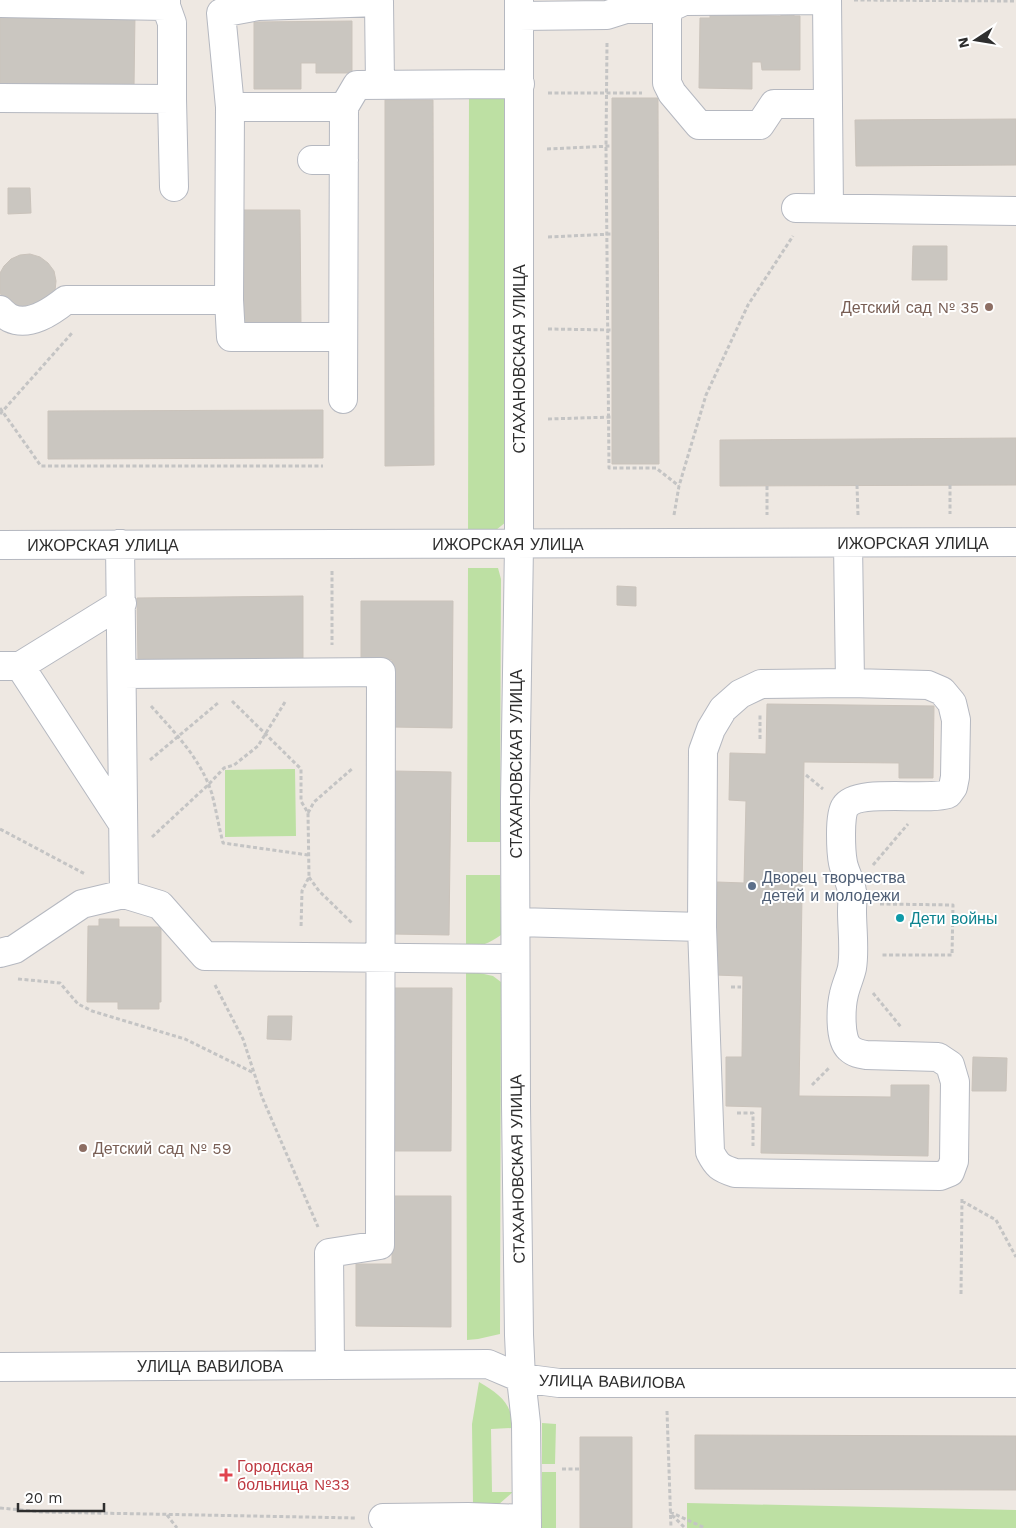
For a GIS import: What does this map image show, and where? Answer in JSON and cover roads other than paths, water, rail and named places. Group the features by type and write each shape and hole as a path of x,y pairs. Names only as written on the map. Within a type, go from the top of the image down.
{"street":[{"path":"519,8 607,15 626,9 667,9 684,1 827,0 828,104 812,208 1016,211"},
{"path":"343,338 232,337 229,300 230,107 218,6 379,2 380,85"},
{"path":"0,3 166,3 172,22 174,186"},
{"name":"СТАХАНОВСКАЯ УЛИЦА","path":"519,8 519,545 515,801 517,1165 521,1378 526,1423 526,1524"},
{"path":"667,9 667,83 672,93 699,125 760,124 774,104 828,104"},
{"path":"343,399 344,107 357,85 520,88"},
{"path":"0,98 172,99"},
{"path":"230,107 344,107"},
{"path":"312,160 344,160"},
{"path":"0,310 9,318 23,321 37,318 52,311 66,300 229,300"},
{"name":"ИЖОРСКАЯ УЛИЦА","path":"0,545 519,545 1016,542"},
{"path":"848,543 850,683"},
{"path":"120,544 124,894"},
{"path":"122,604 10,666 123,824"},
{"path":"122,674 381,672 380,1246 329,1253 330,1365"},
{"path":"850,683 928,685 942,691 952,703 956,720 955,777 953,787 948,794 931,797 867,797 854,800 845,807 842,815 843,862 852,897 852,961 844,996 842,1029 843,1039 848,1048 857,1053 866,1055 938,1056 950,1064 955,1082 954,1161 950,1172 940,1176 753,1174 735,1173 723,1169 715,1162 710,1152 702,927 703,751 711,729 723,709 740,694 761,684 850,683"},
{"path":"0,953 15,949 82,904 124,894 160,905 205,956 301,957 381,948 516,959"},
{"path":"516,922 702,927"},
{"name":"УЛИЦА ВАВИЛОВА","path":"0,1367 488,1364 521,1378 559,1383 1016,1383"},
{"path":"383,1518 468,1518 526,1524"}],"place":[{"name":"Детский сад № 35","path":"989,307"},
{"name":"Дворец творчества детей и молодежи","path":"752,886"},
{"name":"Дети войны","path":"900,918"},
{"name":"Детский сад № 59","path":"83,1148"},
{"name":"Городская больница №33","path":"226,1475"}]}
